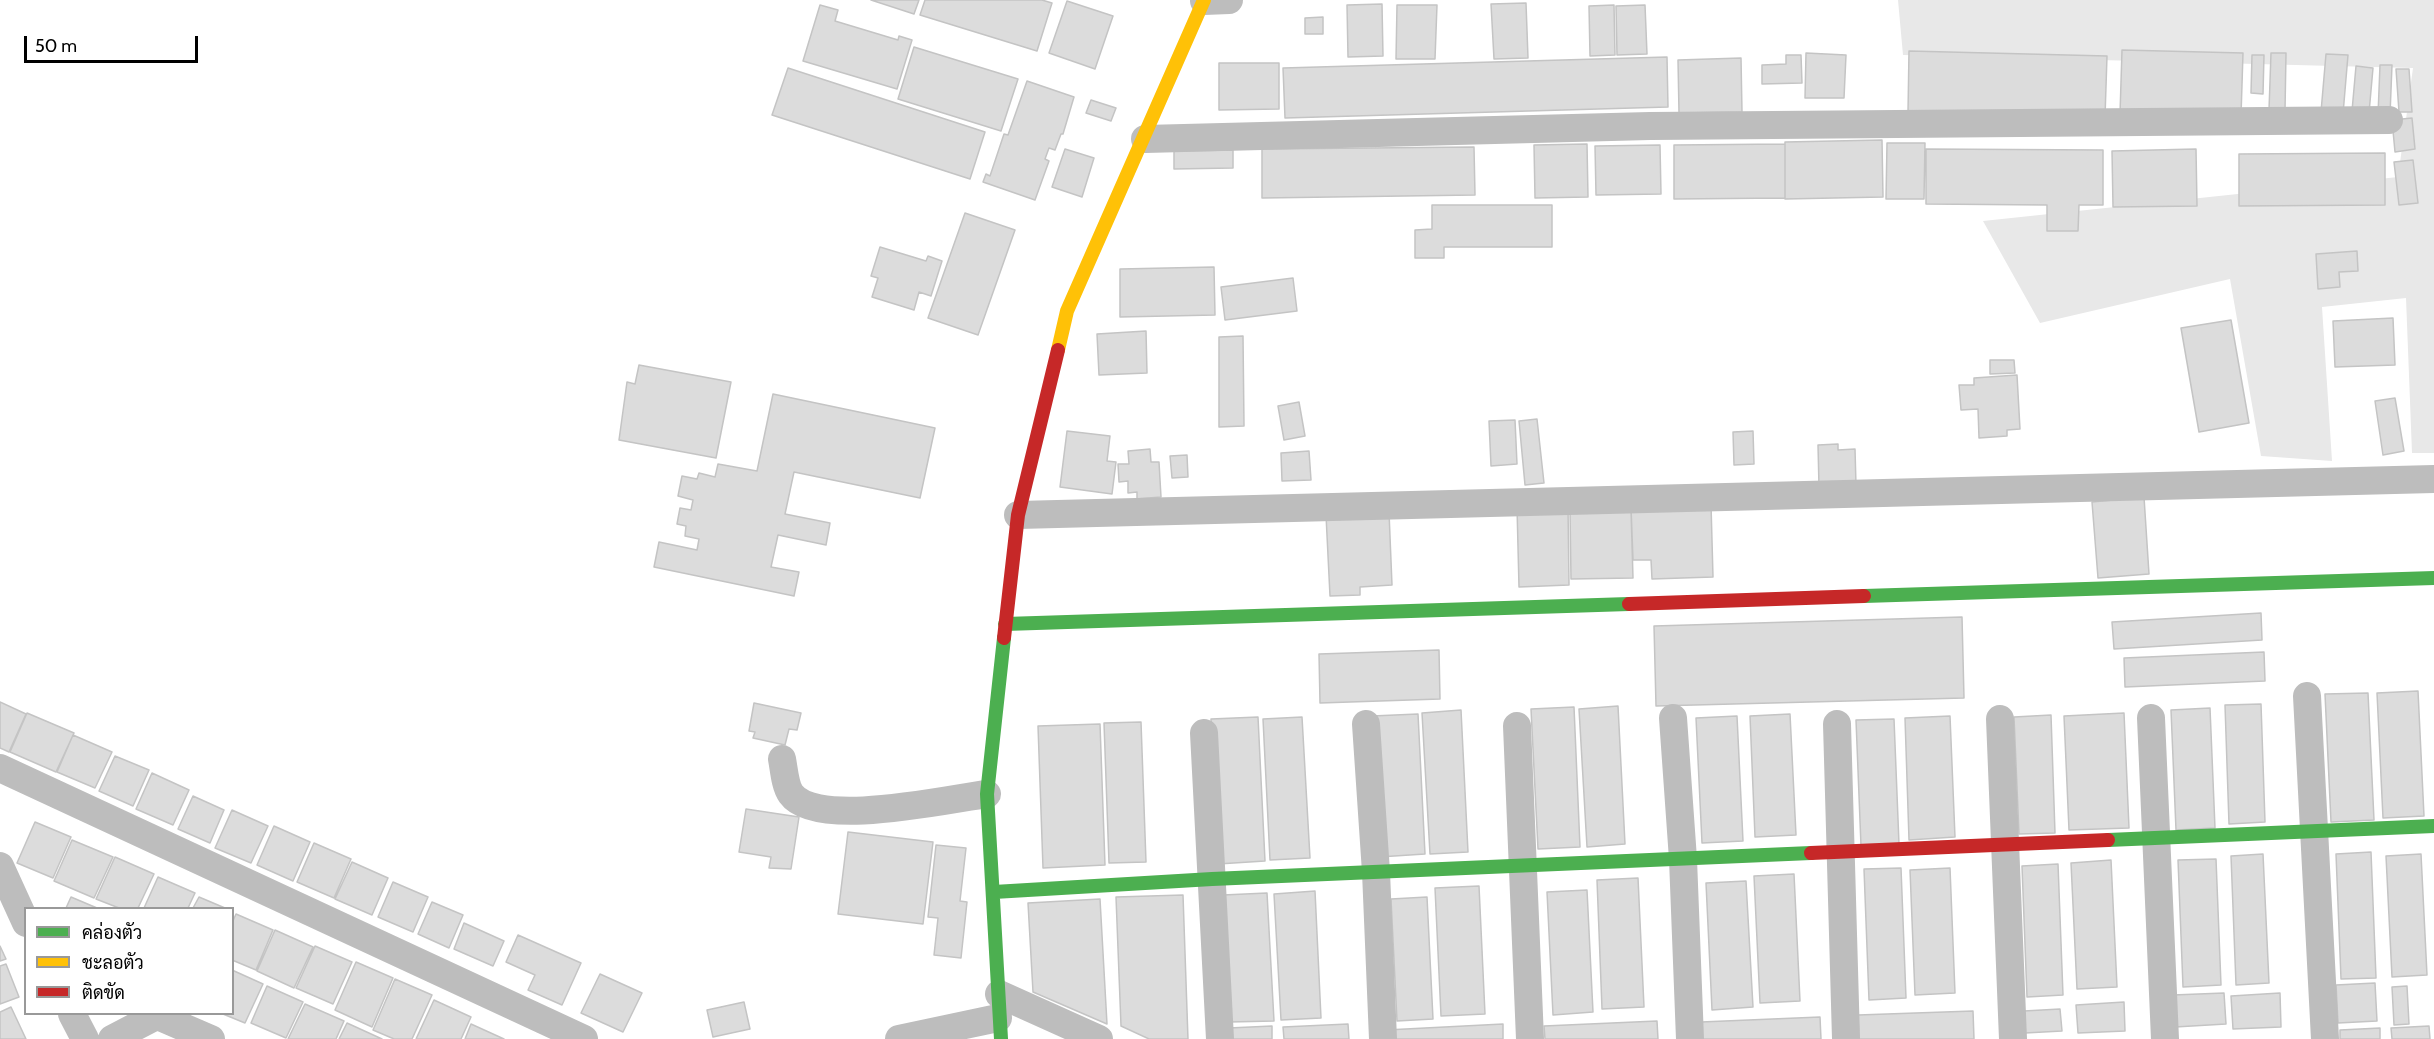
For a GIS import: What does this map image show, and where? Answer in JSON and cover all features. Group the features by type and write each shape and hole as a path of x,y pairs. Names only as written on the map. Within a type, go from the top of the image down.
{"street":[{"path":"999,1017 987,794 1018,515 1067,311 1145,139 1204,0 1229,0"},
{"path":"1145,139 1650,126 2389,120"},
{"path":"1018,515 2434,479"},
{"path":"1005,624 2434,578"},
{"path":"2307,696 2325,1039"},
{"path":"1673,718 1683,859 1690,1039"},
{"path":"2000,718 2013,1039"},
{"path":"2151,718 2165,1039"},
{"path":"1366,724 1376,872 1383,1039"},
{"path":"1837,724 1846,1039"},
{"path":"1517,726 1521,866 1530,1039"},
{"path":"1204,733 1220,1039"},
{"path":"782,759 790,793 799,802 831,812 872,810 987,794"},
{"path":"0,768 584,1039"},
{"path":"994,892 1212,879 2434,826"},
{"path":"0,866 24,919"},
{"path":"73,1015 86,1039"},
{"path":"112,1039 154,1015"},
{"path":"158,1015 211,1039"},
{"path":"899,1039 999,1017 1099,1039"}],"shaded area":[{"path":"1898,0 2434,0 2434,453 2412,453 2406,298 2322,307 2332,461 2261,456 2230,279 2040,323 1983,221 2398,177 2413,68 1903,55"}],"building":[{"path":"871,0 919,0 914,14"},
{"path":"925,0 1042,0 1052,3 1037,51 920,15"},
{"path":"1067,1 1113,16 1095,69 1049,53"},
{"path":"1526,3 1528,58 1494,59 1491,4"},
{"path":"1382,4 1383,56 1348,57 1347,5"},
{"path":"820,5 838,10 835,21 898,40 899,36 912,40 897,89 803,61"},
{"path":"1397,5 1437,5 1435,59 1396,59"},
{"path":"1614,5 1615,55 1590,56 1589,6"},
{"path":"1645,5 1647,54 1617,55 1616,6"},
{"path":"1323,17 1323,34 1305,34 1305,18"},
{"path":"914,47 1018,79 1001,131 898,99"},
{"path":"2122,50 2243,53 2241,116 2120,114"},
{"path":"1909,51 2107,56 2105,117 1908,112"},
{"path":"1806,53 1846,55 1844,98 1805,98"},
{"path":"2271,53 2286,53 2285,111 2269,110"},
{"path":"2326,54 2348,55 2343,114 2321,112"},
{"path":"1786,55 1801,55 1802,83 1762,84 1762,65 1786,64"},
{"path":"2252,55 2264,55 2263,94 2251,93"},
{"path":"1667,57 1668,107 1285,118 1283,68"},
{"path":"1741,58 1742,112 1679,113 1678,60"},
{"path":"1219,63 1279,63 1279,109 1219,110"},
{"path":"2380,65 2392,65 2390,115 2378,115"},
{"path":"2356,66 2373,68 2369,113 2352,111"},
{"path":"788,68 985,132 970,179 772,115"},
{"path":"2396,69 2409,69 2412,112 2399,112"},
{"path":"1027,81 1074,97 1063,134 1055,150 1049,148 1045,159 1049,161 1035,200 983,182 986,174 990,176 1004,134 1008,135"},
{"path":"1091,100 1116,108 1111,121 1086,113"},
{"path":"2412,118 2415,149 2395,152 2392,120"},
{"path":"1882,140 1883,197 1785,199 1785,142"},
{"path":"1887,143 1925,143 1924,199 1886,199"},
{"path":"1587,144 1588,197 1535,198 1534,145"},
{"path":"1785,144 1785,198 1674,199 1674,145"},
{"path":"1660,145 1661,194 1596,195 1595,146"},
{"path":"1474,147 1475,195 1262,198 1262,149"},
{"path":"1065,149 1094,158 1082,197 1052,187"},
{"path":"1926,149 2103,150 2103,205 2079,205 2078,231 2047,231 2047,205 1926,204"},
{"path":"2196,149 2197,206 2113,207 2112,151"},
{"path":"1233,150 1233,168 1174,169 1174,151"},
{"path":"2385,153 2385,205 2239,206 2239,154"},
{"path":"2413,160 2418,203 2399,205 2394,162"},
{"path":"1432,205 1552,205 1552,247 1444,247 1444,258 1415,258 1415,230 1432,229"},
{"path":"965,213 1015,230 978,335 928,318"},
{"path":"880,247 926,261 928,256 942,261 931,296 919,292 914,310 872,297 878,278 871,276"},
{"path":"2357,251 2358,271 2339,272 2340,287 2318,289 2316,254"},
{"path":"1214,267 1215,315 1120,317 1120,269"},
{"path":"1293,278 1297,311 1225,320 1221,287"},
{"path":"2393,318 2395,365 2335,367 2333,321"},
{"path":"2231,320 2249,423 2199,432 2181,328"},
{"path":"1146,331 1147,373 1099,375 1097,334"},
{"path":"1243,336 1244,426 1219,427 1219,337"},
{"path":"1990,360 2014,360 2015,373 1990,374"},
{"path":"639,365 731,382 716,458 619,440 627,382 635,384"},
{"path":"2017,375 2020,429 2007,430 2007,436 1979,438 1978,409 1961,410 1959,385 1974,385 1974,378"},
{"path":"773,394 935,428 920,498 794,472 785,514 830,523 826,545 778,535 771,567 799,572 794,596 654,567 659,542 697,550 699,539 685,536 686,526 677,524 680,508 691,510 693,500 678,496 682,476 697,479 699,473 715,477 718,464 757,471"},
{"path":"2395,398 2404,451 2383,455 2375,401"},
{"path":"1299,402 1305,436 1284,440 1278,406"},
{"path":"1537,419 1544,483 1525,485 1519,421"},
{"path":"1515,420 1517,464 1491,466 1489,421"},
{"path":"1067,431 1110,436 1107,461 1116,462 1112,494 1060,487"},
{"path":"1753,431 1754,464 1734,465 1733,432"},
{"path":"1838,444 1838,450 1855,449 1856,485 1819,487 1818,445"},
{"path":"1150,449 1151,462 1159,462 1161,497 1137,499 1137,492 1128,493 1128,481 1119,482 1118,464 1129,464 1128,451"},
{"path":"1309,451 1311,480 1282,481 1281,453"},
{"path":"1187,455 1188,477 1172,478 1170,456"},
{"path":"2144,497 2149,574 2098,578 2092,502"},
{"path":"1711,504 1713,577 1652,579 1651,560 1633,560 1631,507"},
{"path":"1568,506 1569,585 1519,587 1517,507"},
{"path":"1631,509 1633,578 1571,579 1570,511"},
{"path":"1389,512 1392,585 1360,587 1360,595 1330,596 1326,515"},
{"path":"2261,613 2262,640 2114,649 2112,622"},
{"path":"1962,617 1964,698 1656,706 1654,626"},
{"path":"1439,650 1440,699 1320,703 1319,654"},
{"path":"2264,652 2265,681 2125,687 2124,658"},
{"path":"2418,691 2424,816 2383,818 2377,693"},
{"path":"2368,693 2374,820 2331,822 2325,694"},
{"path":"0,702 26,714 9,752 0,748"},
{"path":"754,703 801,713 797,730 789,729 785,745 753,738 755,732 749,731"},
{"path":"2261,704 2265,822 2229,824 2225,705"},
{"path":"1618,706 1625,844 1587,847 1579,709"},
{"path":"1574,707 1580,847 1538,849 1531,709"},
{"path":"2210,708 2215,828 2176,830 2171,710"},
{"path":"1461,710 1468,852 1430,854 1422,713"},
{"path":"27,713 74,733 56,772 10,752"},
{"path":"2124,713 2129,828 2069,830 2064,716"},
{"path":"1418,714 1425,854 1379,857 1372,716"},
{"path":"1790,714 1796,835 1755,837 1750,716"},
{"path":"2051,715 2055,833 2019,834 2014,717"},
{"path":"1737,716 1743,841 1702,843 1696,718"},
{"path":"1950,716 1955,837 1909,840 1905,718"},
{"path":"1258,717 1265,861 1218,864 1211,719"},
{"path":"1302,717 1310,858 1270,860 1263,719"},
{"path":"1894,719 1899,844 1861,846 1856,720"},
{"path":"1141,722 1146,862 1109,863 1104,723"},
{"path":"1100,724 1105,865 1043,868 1038,726"},
{"path":"73,735 112,752 95,788 57,772"},
{"path":"115,756 149,770 133,806 99,791"},
{"path":"152,773 189,790 173,825 136,809"},
{"path":"193,796 224,810 210,843 178,829"},
{"path":"746,809 799,817 791,869 769,868 771,857 739,852"},
{"path":"232,810 268,826 251,863 215,848"},
{"path":"35,822 71,837 53,878 17,863"},
{"path":"274,826 310,842 293,881 257,865"},
{"path":"848,832 933,842 923,924 838,914"},
{"path":"72,840 113,857 94,898 54,881"},
{"path":"314,843 351,859 334,898 297,882"},
{"path":"936,845 966,848 960,901 967,902 961,958 934,955 938,918 928,917"},
{"path":"2371,852 2376,978 2341,979 2336,854"},
{"path":"2263,854 2269,983 2236,985 2231,856"},
{"path":"2421,854 2427,975 2392,977 2386,856"},
{"path":"115,857 154,874 138,907 116,907 96,899"},
{"path":"2216,859 2221,985 2183,987 2178,860"},
{"path":"2111,860 2117,987 2077,989 2071,863"},
{"path":"352,862 388,878 372,915 335,899"},
{"path":"2058,864 2063,995 2027,997 2022,866"},
{"path":"1901,868 1906,998 1869,1000 1864,869"},
{"path":"1950,868 1955,993 1915,995 1910,870"},
{"path":"1794,874 1800,1001 1760,1003 1754,876"},
{"path":"158,877 195,893 188,907 144,907"},
{"path":"1638,878 1644,1007 1602,1009 1597,880"},
{"path":"1746,881 1753,1007 1712,1010 1706,883"},
{"path":"393,882 428,897 413,932 378,917"},
{"path":"1479,886 1485,1014 1441,1016 1435,888"},
{"path":"1587,890 1593,1012 1553,1015 1547,892"},
{"path":"1315,891 1321,1018 1281,1020 1274,894"},
{"path":"1267,893 1274,1021 1229,1022 1223,895"},
{"path":"1183,895 1188,1039 1149,1039 1121,1026 1116,897"},
{"path":"71,897 95,907 66,907"},
{"path":"199,897 223,907 194,907"},
{"path":"1427,897 1433,1019 1397,1021 1391,899"},
{"path":"1100,899 1107,1024 1033,992 1028,903"},
{"path":"432,902 463,915 449,948 418,934"},
{"path":"236,914 273,930 256,970 234,961 234,918"},
{"path":"464,923 504,941 493,966 454,949"},
{"path":"275,930 313,947 294,988 257,971"},
{"path":"518,935 581,963 562,1005 528,990 535,975 506,962"},
{"path":"0,946 6,959 0,961"},
{"path":"315,946 352,962 333,1004 296,988"},
{"path":"356,962 393,978 372,1027 335,1010"},
{"path":"6,964 19,997 0,1004 0,966"},
{"path":"234,971 263,984 245,1023 225,1015 234,1015"},
{"path":"600,974 642,993 623,1032 581,1013"},
{"path":"395,979 432,995 412,1039 394,1039 373,1030"},
{"path":"2375,983 2377,1021 2338,1023 2336,985"},
{"path":"267,986 303,1002 286,1038 251,1023"},
{"path":"2407,986 2409,1024 2394,1025 2392,987"},
{"path":"2224,993 2226,1024 2175,1027 2173,995"},
{"path":"2280,993 2281,1027 2233,1029 2231,996"},
{"path":"434,1000 471,1017 461,1039 416,1039"},
{"path":"744,1002 750,1029 713,1037 707,1010"},
{"path":"2124,1002 2125,1031 2078,1033 2076,1005"},
{"path":"305,1004 344,1021 336,1039 288,1039"},
{"path":"11,1007 26,1039 0,1039 0,1012"},
{"path":"2060,1009 2062,1031 2025,1033 2024,1011"},
{"path":"1973,1011 1974,1039 1859,1039 1858,1015"},
{"path":"1820,1017 1821,1039 1702,1039 1701,1022"},
{"path":"1657,1021 1658,1039 1545,1039 1544,1026"},
{"path":"347,1023 382,1039 339,1039"},
{"path":"471,1024 504,1039 465,1039"},
{"path":"1348,1024 1349,1039 1284,1039 1283,1027"},
{"path":"1503,1024 1503,1039 1386,1039 1386,1030"},
{"path":"1272,1026 1272,1039 1230,1039 1229,1028"},
{"path":"2429,1026 2430,1039 2392,1039 2391,1028"},
{"path":"2380,1028 2380,1039 2340,1039 2340,1030"}],"traffic: fast":[{"path":"1864,596 2434,578"},
{"path":"1005,624 1629,604"},
{"path":"1001,1039 987,794 1004,638"},
{"path":"2108,840 2434,826"},
{"path":"994,892 1212,879 1811,853"}],"traffic: slow":[{"path":"1058,350 1067,311 1204,0"}],"traffic: jam":[{"path":"1004,638 1018,515 1058,350"},
{"path":"1629,604 1864,596"},
{"path":"1811,853 2108,840"}]}
